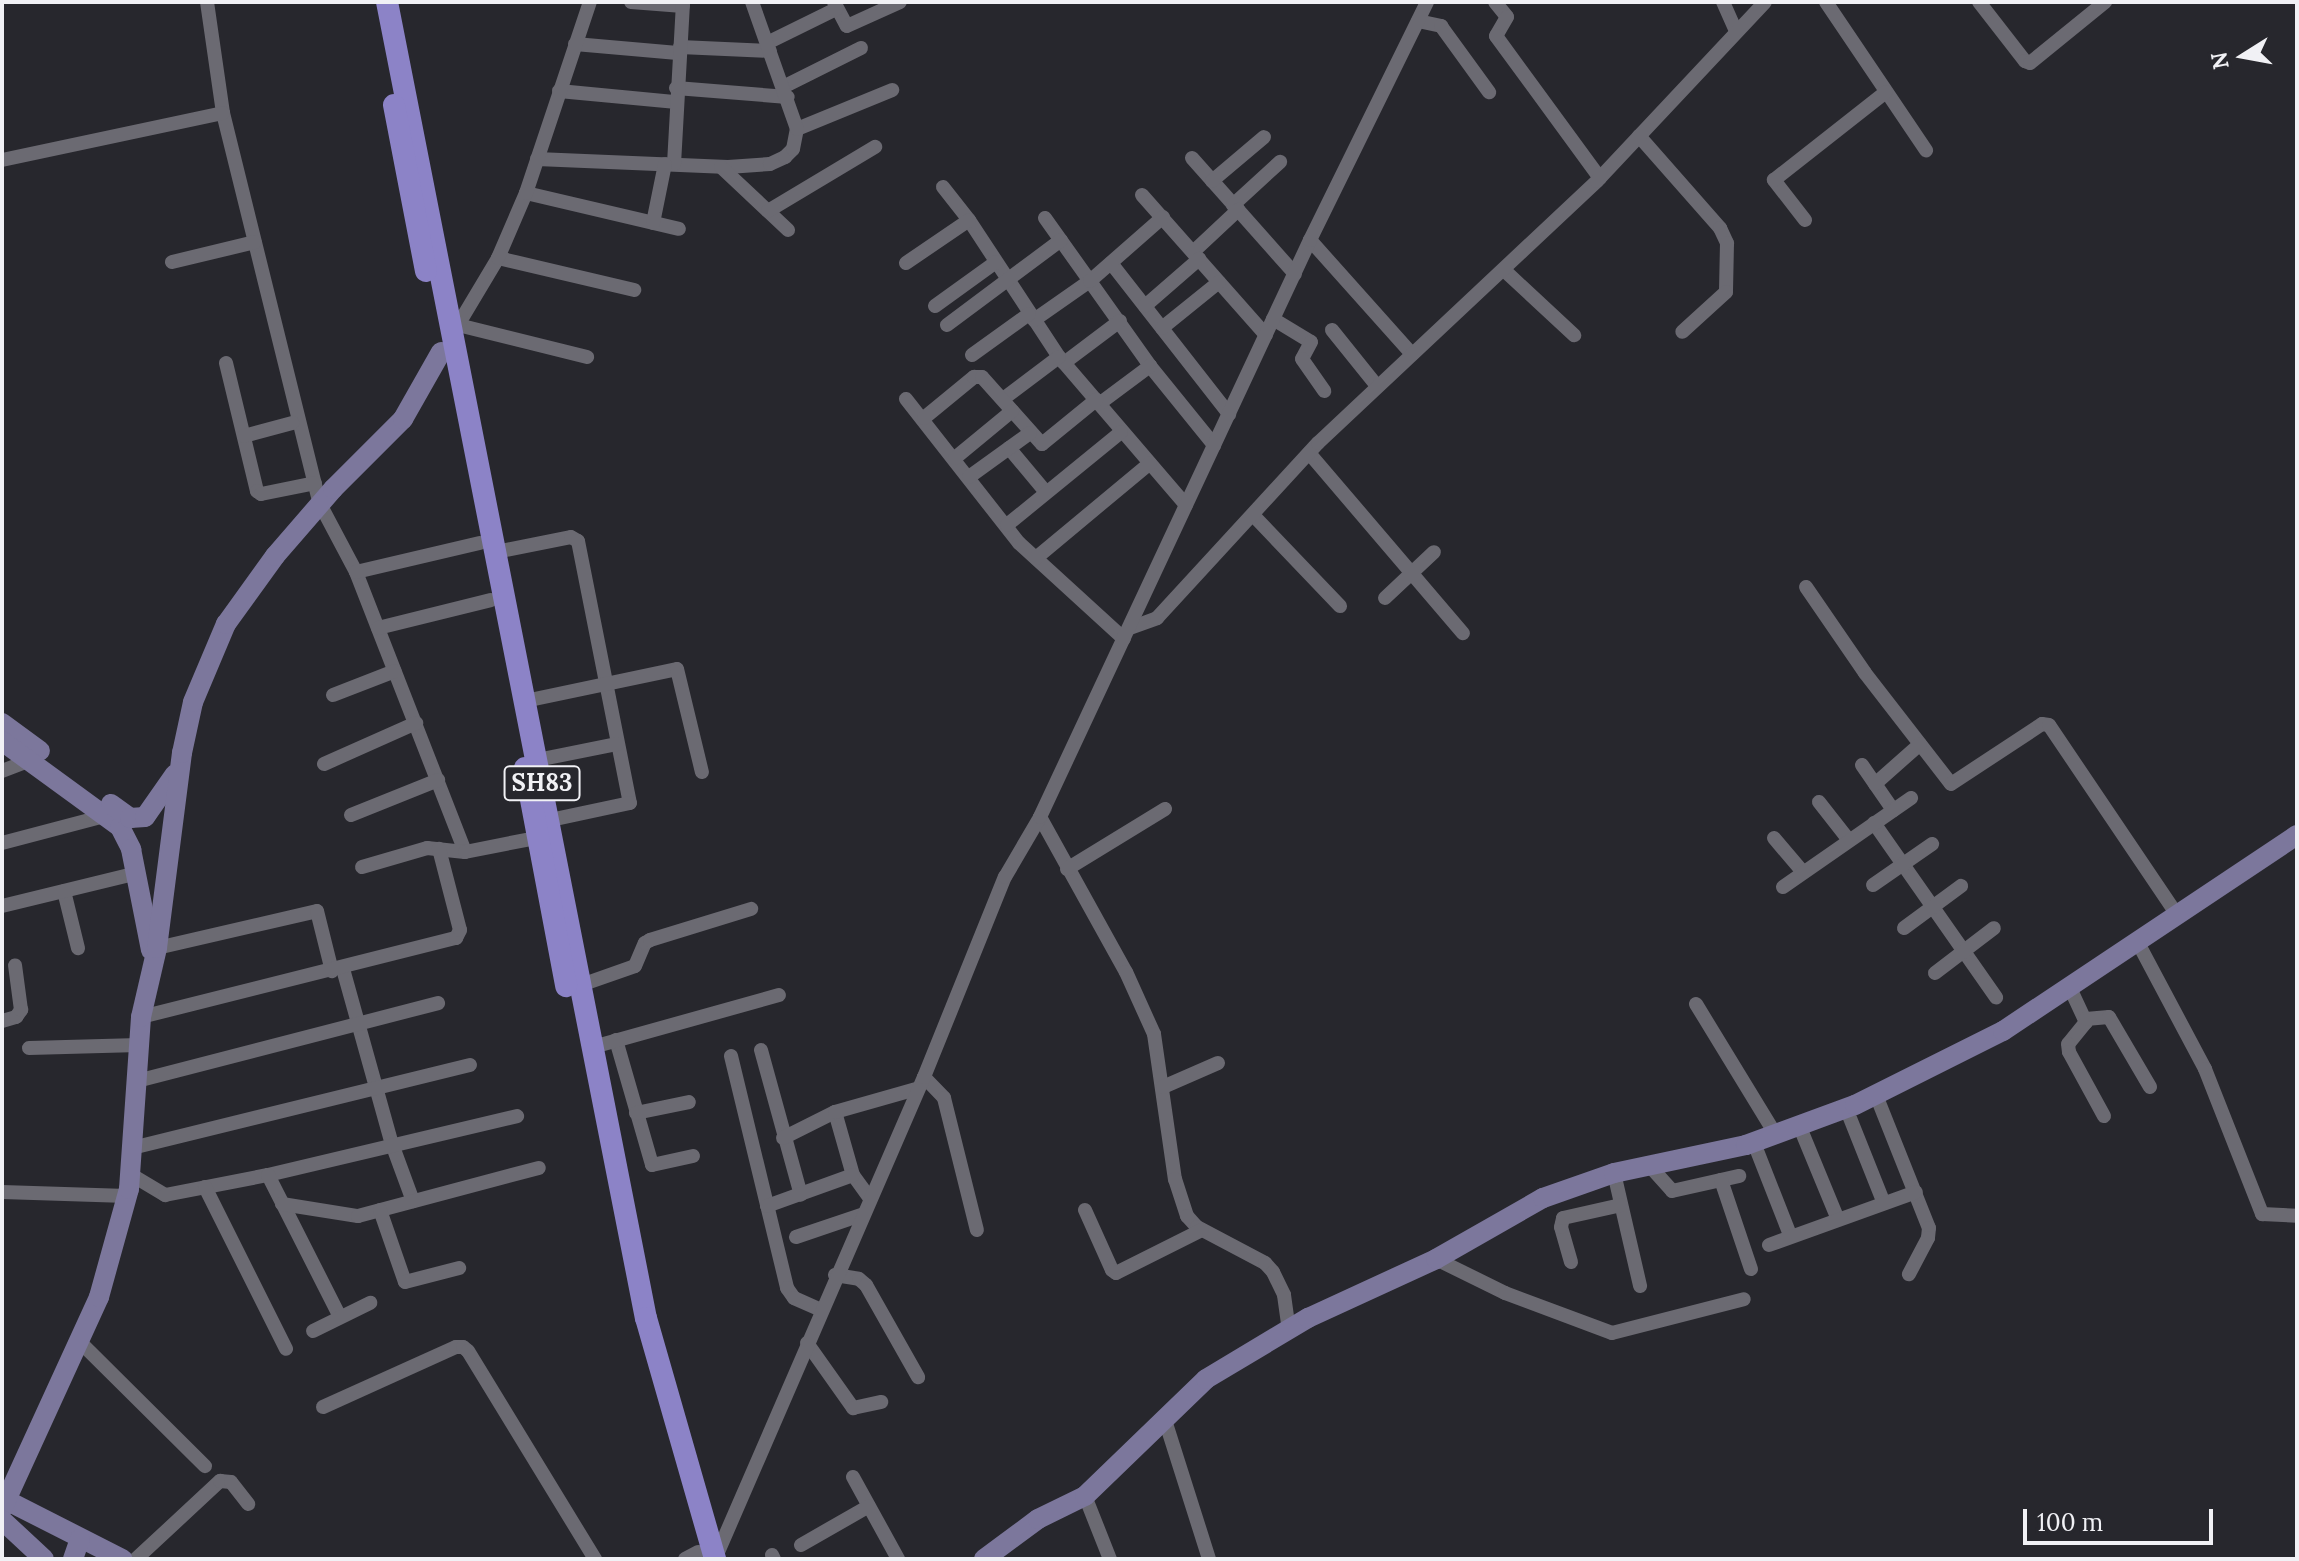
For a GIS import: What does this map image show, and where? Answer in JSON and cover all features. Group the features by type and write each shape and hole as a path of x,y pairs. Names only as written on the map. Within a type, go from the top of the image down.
{"main road":[{"name":"SH83","path":"382,7 450,338 488,547 537,760 543,829 627,1296 703,1558"},
{"name":"SH83","path":"488,547 491,600 581,985 646,1318 703,1558"}],"street":[{"path":"207,2 223,113 320,504 356,572 465,852"},
{"path":"122,1559 4,1502 99,1297 127,1196 141,1017 155,955 180,766 193,702 226,624 275,556 320,504 403,419 498,258 526,193 590,2"},
{"path":"631,2 683,4 669,164 653,223"},
{"path":"537,159 721,167 770,164 785,157 793,149 797,129 786,91 748,2"},
{"path":"575,44 679,50 768,47 835,6 847,26 900,2"},
{"path":"703,1558 807,1343 921,1082 1005,877 1040,817 1310,240 1427,2"},
{"path":"1495,2 1507,17 1496,36 1600,178"},
{"path":"1723,2 1736,31"},
{"path":"1127,633 1157,618 1309,453 1600,178 1765,2"},
{"path":"1826,2 1926,150"},
{"path":"1979,2 2025,61 2030,63 2105,2"},
{"path":"1418,21 1441,26 1489,92"},
{"path":"559,91 676,95 786,91 861,48"},
{"path":"797,129 892,90"},
{"path":"1805,220 1774,185 1776,177 1886,92"},
{"path":"2,160 223,113"},
{"path":"1639,136 1720,228 1727,243 1726,292 1682,332"},
{"path":"1212,181 1264,137"},
{"path":"768,211 875,147"},
{"path":"1192,158 1295,274"},
{"path":"1145,306 1280,162"},
{"path":"721,167 788,230"},
{"path":"943,187 969,220 1062,360 1186,505"},
{"path":"526,193 679,229"},
{"path":"1142,195 1266,335"},
{"path":"972,355 1090,281 1163,217"},
{"path":"1045,218 1150,366 1214,445"},
{"path":"906,263 969,220"},
{"path":"947,325 1061,240"},
{"path":"1310,240 1412,354"},
{"path":"172,262 255,242"},
{"path":"498,258 634,290"},
{"path":"935,306 996,262"},
{"path":"1111,263 1229,414"},
{"path":"1504,270 1574,335"},
{"path":"1162,328 1219,282"},
{"path":"1273,319 1311,342 1302,359 1324,391"},
{"path":"955,458 1008,405 1062,360 1120,321"},
{"path":"1332,330 1377,386"},
{"path":"450,338 587,357"},
{"path":"226,363 261,494 315,483"},
{"path":"924,418 974,377 986,378 1042,444 1150,366"},
{"path":"906,399 924,418 1019,543 1127,633"},
{"path":"244,436 292,423"},
{"path":"1007,525 1121,432"},
{"path":"969,477 1030,433"},
{"path":"1009,448 1045,491"},
{"path":"1309,453 1463,633"},
{"path":"1036,558 1150,463"},
{"path":"1253,515 1340,606"},
{"path":"356,572 488,547 575,537 630,803 465,852 427,848 362,867"},
{"path":"1385,598 1434,552"},
{"path":"1806,587 1920,744 1954,784 2047,724 2176,913"},
{"path":"378,628 491,600"},
{"path":"525,701 677,669 702,772"},
{"path":"333,695 395,671"},
{"path":"2,723 130,818 145,817 155,807 180,766"},
{"path":"324,764 416,723"},
{"path":"2,741 105,816 126,836 155,955"},
{"path":"537,760 617,744"},
{"path":"1875,784 1920,744"},
{"path":"2,771 30,760"},
{"path":"1862,765 1893,810"},
{"path":"351,815 438,780"},
{"path":"1783,887 1911,798"},
{"path":"1819,802 1848,839"},
{"path":"1067,869 1165,809"},
{"path":"2,843 105,816"},
{"path":"1040,817 1126,972 1149,1022 1157,1046 1180,1199 1187,1216 1202,1230 1265,1263 1284,1295 1289,1330"},
{"path":"1874,823 1996,997"},
{"path":"984,1559 1038,1519 1085,1496 1206,1379 1289,1330 1436,1259 1543,1198 1648,1164 1754,1143 1876,1095 2003,1031 2297,835"},
{"path":"1774,838 1802,871"},
{"path":"1873,885 1932,844"},
{"path":"141,1017 337,970 459,936 439,849"},
{"path":"2,906 137,873"},
{"path":"1904,928 1961,886"},
{"path":"64,891 78,948"},
{"path":"581,985 635,966 645,943 650,940 751,909"},
{"path":"155,955 317,911 337,970 361,1023 392,1144 413,1201"},
{"path":"1935,973 1994,928"},
{"path":"2137,941 2205,1069 2262,1214 2297,1216"},
{"path":"2,1021 20,1014 15,965"},
{"path":"2070,988 2086,1019"},
{"path":"593,1047 779,995"},
{"path":"137,1081 438,1003"},
{"path":"1696,1004 1776,1135"},
{"path":"2104,1116 2069,1052 2068,1044 2086,1019 2109,1017 2150,1087"},
{"path":"616,1040 652,1165 693,1156"},
{"path":"29,1048 139,1045"},
{"path":"761,1050 801,1195"},
{"path":"731,1056 790,1294 821,1310"},
{"path":"1163,1087 1218,1063"},
{"path":"132,1148 470,1065"},
{"path":"783,1138 835,1112 921,1082"},
{"path":"921,1082 944,1098 977,1230"},
{"path":"1876,1095 1916,1192 1929,1233 1909,1274"},
{"path":"636,1113 689,1102"},
{"path":"1846,1108 1883,1201"},
{"path":"835,1112 853,1175 869,1197"},
{"path":"130,1174 165,1195 268,1175 517,1116"},
{"path":"1799,1125 1837,1217"},
{"path":"1754,1143 1790,1235"},
{"path":"1648,1164 1672,1191 1739,1176"},
{"path":"282,1204 348,1216 539,1168"},
{"path":"1614,1173 1640,1286"},
{"path":"268,1175 340,1317"},
{"path":"767,1206 853,1175"},
{"path":"1721,1180 1751,1269"},
{"path":"205,1187 286,1349"},
{"path":"2,1192 127,1196"},
{"path":"1769,1245 1837,1217 1916,1192"},
{"path":"1571,1262 1561,1227 1563,1218 1621,1205"},
{"path":"380,1210 405,1282 459,1268"},
{"path":"1085,1210 1116,1273 1202,1230"},
{"path":"796,1237 861,1215"},
{"path":"1436,1259 1505,1293 1612,1333 1744,1299"},
{"path":"835,1275 859,1279 866,1285 918,1377"},
{"path":"313,1331 370,1303"},
{"path":"78,1340 205,1466"},
{"path":"807,1343 853,1408 881,1402"},
{"path":"323,1407 456,1347 463,1347 595,1559"},
{"path":"1164,1417 1209,1559"},
{"path":"853,1477 894,1558"},
{"path":"136,1559 220,1481 226,1479 231,1482 248,1504"},
{"path":"1085,1496 1110,1559"},
{"path":"801,1545 869,1506"},
{"path":"2,1520 39,1556 71,1534"},
{"path":"71,1534 73,1559"}]}
